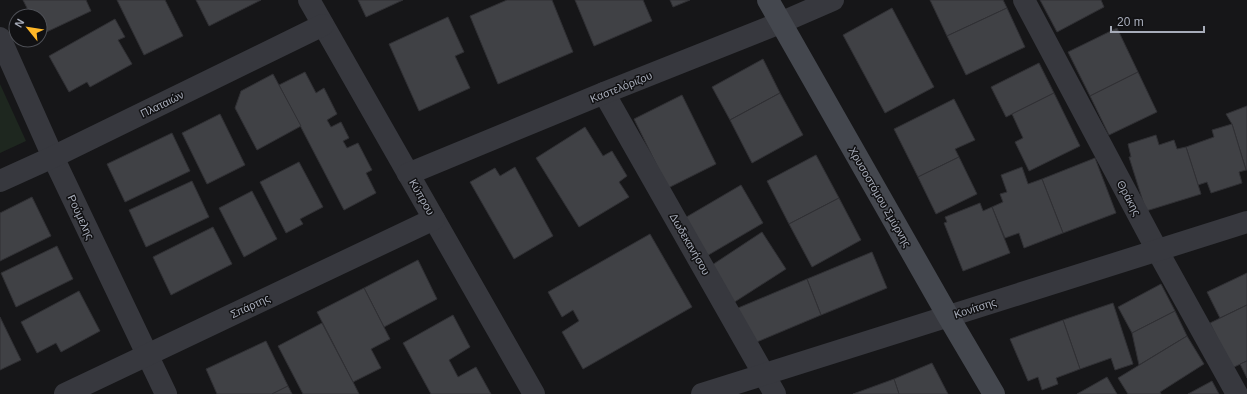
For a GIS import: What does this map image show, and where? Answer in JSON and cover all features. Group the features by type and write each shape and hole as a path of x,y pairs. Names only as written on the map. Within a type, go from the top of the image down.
{"street":[{"name":"Κύπρου","path":"309,0 534,394"},
{"name":"Χρυσοστόμου Σμύρνης","path":"768,0 994,394"},
{"name":"Καστελόριζου","path":"408,174 604,93 780,23 833,0"},
{"name":"Θράκης","path":"1024,0 1157,250 1237,394"},
{"name":"Πλαταιών","path":"0,181 53,157 323,25"},
{"name":"Ρούμελης","path":"0,38 53,157 166,394"},
{"name":"Δωδεκανήσου","path":"604,93 775,394"},
{"name":"Σπάρτης","path":"65,394 434,219"},
{"name":"Κονίτσης","path":"702,394 1247,222"}],"shaded area":[{"path":"0,84 26,141 0,153"}],"building":[{"path":"23,0 86,0 91,11 48,31 48,8 27,8"},
{"path":"117,0 165,0 183,36 144,55"},
{"path":"196,0 261,0 209,26"},
{"path":"358,0 403,0 366,17"},
{"path":"507,0 552,0 573,52 498,84 470,16"},
{"path":"575,0 643,0 652,21 594,46"},
{"path":"670,0 690,0 673,7"},
{"path":"930,0 1003,0 1007,8 947,36"},
{"path":"1040,0 1101,0 1104,7 1057,32"},
{"path":"892,8 934,87 885,113 843,35"},
{"path":"1007,8 1025,47 966,75 947,36"},
{"path":"448,17 464,52 455,56 470,88 419,111 389,44"},
{"path":"115,19 125,37 118,40 132,64 90,87 87,82 69,92 49,56"},
{"path":"1117,28 1138,72 1090,96 1068,52"},
{"path":"763,59 780,93 730,120 712,87"},
{"path":"1039,63 1054,93 1006,117 991,87"},
{"path":"305,72 316,93 324,88 337,114 327,120 331,127 341,122 349,138 343,141 347,148 358,143 372,170 366,173 376,193 344,210 279,85"},
{"path":"1138,72 1157,112 1109,135 1090,96"},
{"path":"273,74 301,126 257,150 235,108 241,91"},
{"path":"780,93 803,135 752,163 730,120"},
{"path":"1054,93 1080,146 1029,171 1015,142 1023,138 1012,114"},
{"path":"682,95 716,164 668,188 634,119"},
{"path":"954,99 975,140 955,149 959,157 918,177 894,129"},
{"path":"1247,106 1246,170 1232,124 1226,114"},
{"path":"220,114 245,165 207,184 182,133"},
{"path":"1232,124 1246,170 1239,172 1242,183 1211,193 1207,182 1198,185 1186,147 1214,137 1212,130"},
{"path":"585,127 603,156 612,151 627,176 619,182 629,197 579,227 536,158"},
{"path":"172,133 190,171 125,202 107,164"},
{"path":"1156,135 1159,145 1174,140 1177,149 1186,147 1201,194 1146,211 1129,157 1131,157 1128,144"},
{"path":"816,155 839,198 789,224 767,181"},
{"path":"959,157 977,194 936,214 918,177"},
{"path":"1095,158 1116,213 1063,233 1042,179"},
{"path":"299,162 323,207 300,219 303,224 286,233 260,182"},
{"path":"515,167 553,236 514,259 470,182 495,168 500,176"},
{"path":"1022,167 1028,184 1042,179 1063,233 1024,248 1019,233 1005,238 992,207 1003,202 1000,194 1007,192 1001,175"},
{"path":"192,181 209,217 146,247 129,210"},
{"path":"741,185 763,223 705,257 683,219"},
{"path":"252,191 277,239 244,257 219,208"},
{"path":"32,197 51,236 0,261 0,213"},
{"path":"839,198 861,240 812,267 789,224"},
{"path":"980,203 983,211 992,207 1010,253 963,271 944,223 947,222 945,217"},
{"path":"213,227 232,264 171,295 153,257"},
{"path":"762,232 786,269 733,303 709,267"},
{"path":"650,234 692,307 583,369 562,332 579,321 573,310 562,317 548,292"},
{"path":"57,246 73,279 16,307 1,273"},
{"path":"872,252 887,288 821,315 807,279"},
{"path":"418,260 437,299 384,327 364,288"},
{"path":"1247,273 1247,305 1220,318 1207,292"},
{"path":"807,279 821,315 752,344 738,308"},
{"path":"1161,284 1175,311 1132,333 1118,307"},
{"path":"364,288 390,339 371,349 381,368 353,382 317,312"},
{"path":"79,291 100,331 61,352 56,343 37,353 21,322"},
{"path":"1113,303 1133,364 1115,370 1111,358 1080,369 1063,320"},
{"path":"1247,305 1247,361 1232,368 1210,323"},
{"path":"1175,311 1187,336 1139,365 1132,333"},
{"path":"453,315 470,347 449,360 458,377 476,367 491,394 431,394 403,343"},
{"path":"0,317 21,360 0,370"},
{"path":"1063,320 1080,369 1056,378 1058,384 1042,390 1038,377 1028,381 1010,339"},
{"path":"322,323 359,394 303,394 278,346"},
{"path":"1187,336 1204,364 1160,392 1161,394 1128,394 1118,378"},
{"path":"266,341 288,386 272,394 217,394 206,369"},
{"path":"1247,361 1247,378 1240,364"},
{"path":"932,363 948,394 899,394 894,379"},
{"path":"1107,377 1117,394 1077,394"},
{"path":"894,379 899,394 853,394"},
{"path":"1212,381 1219,394 1188,394"},
{"path":"288,386 292,394 272,394"}]}
